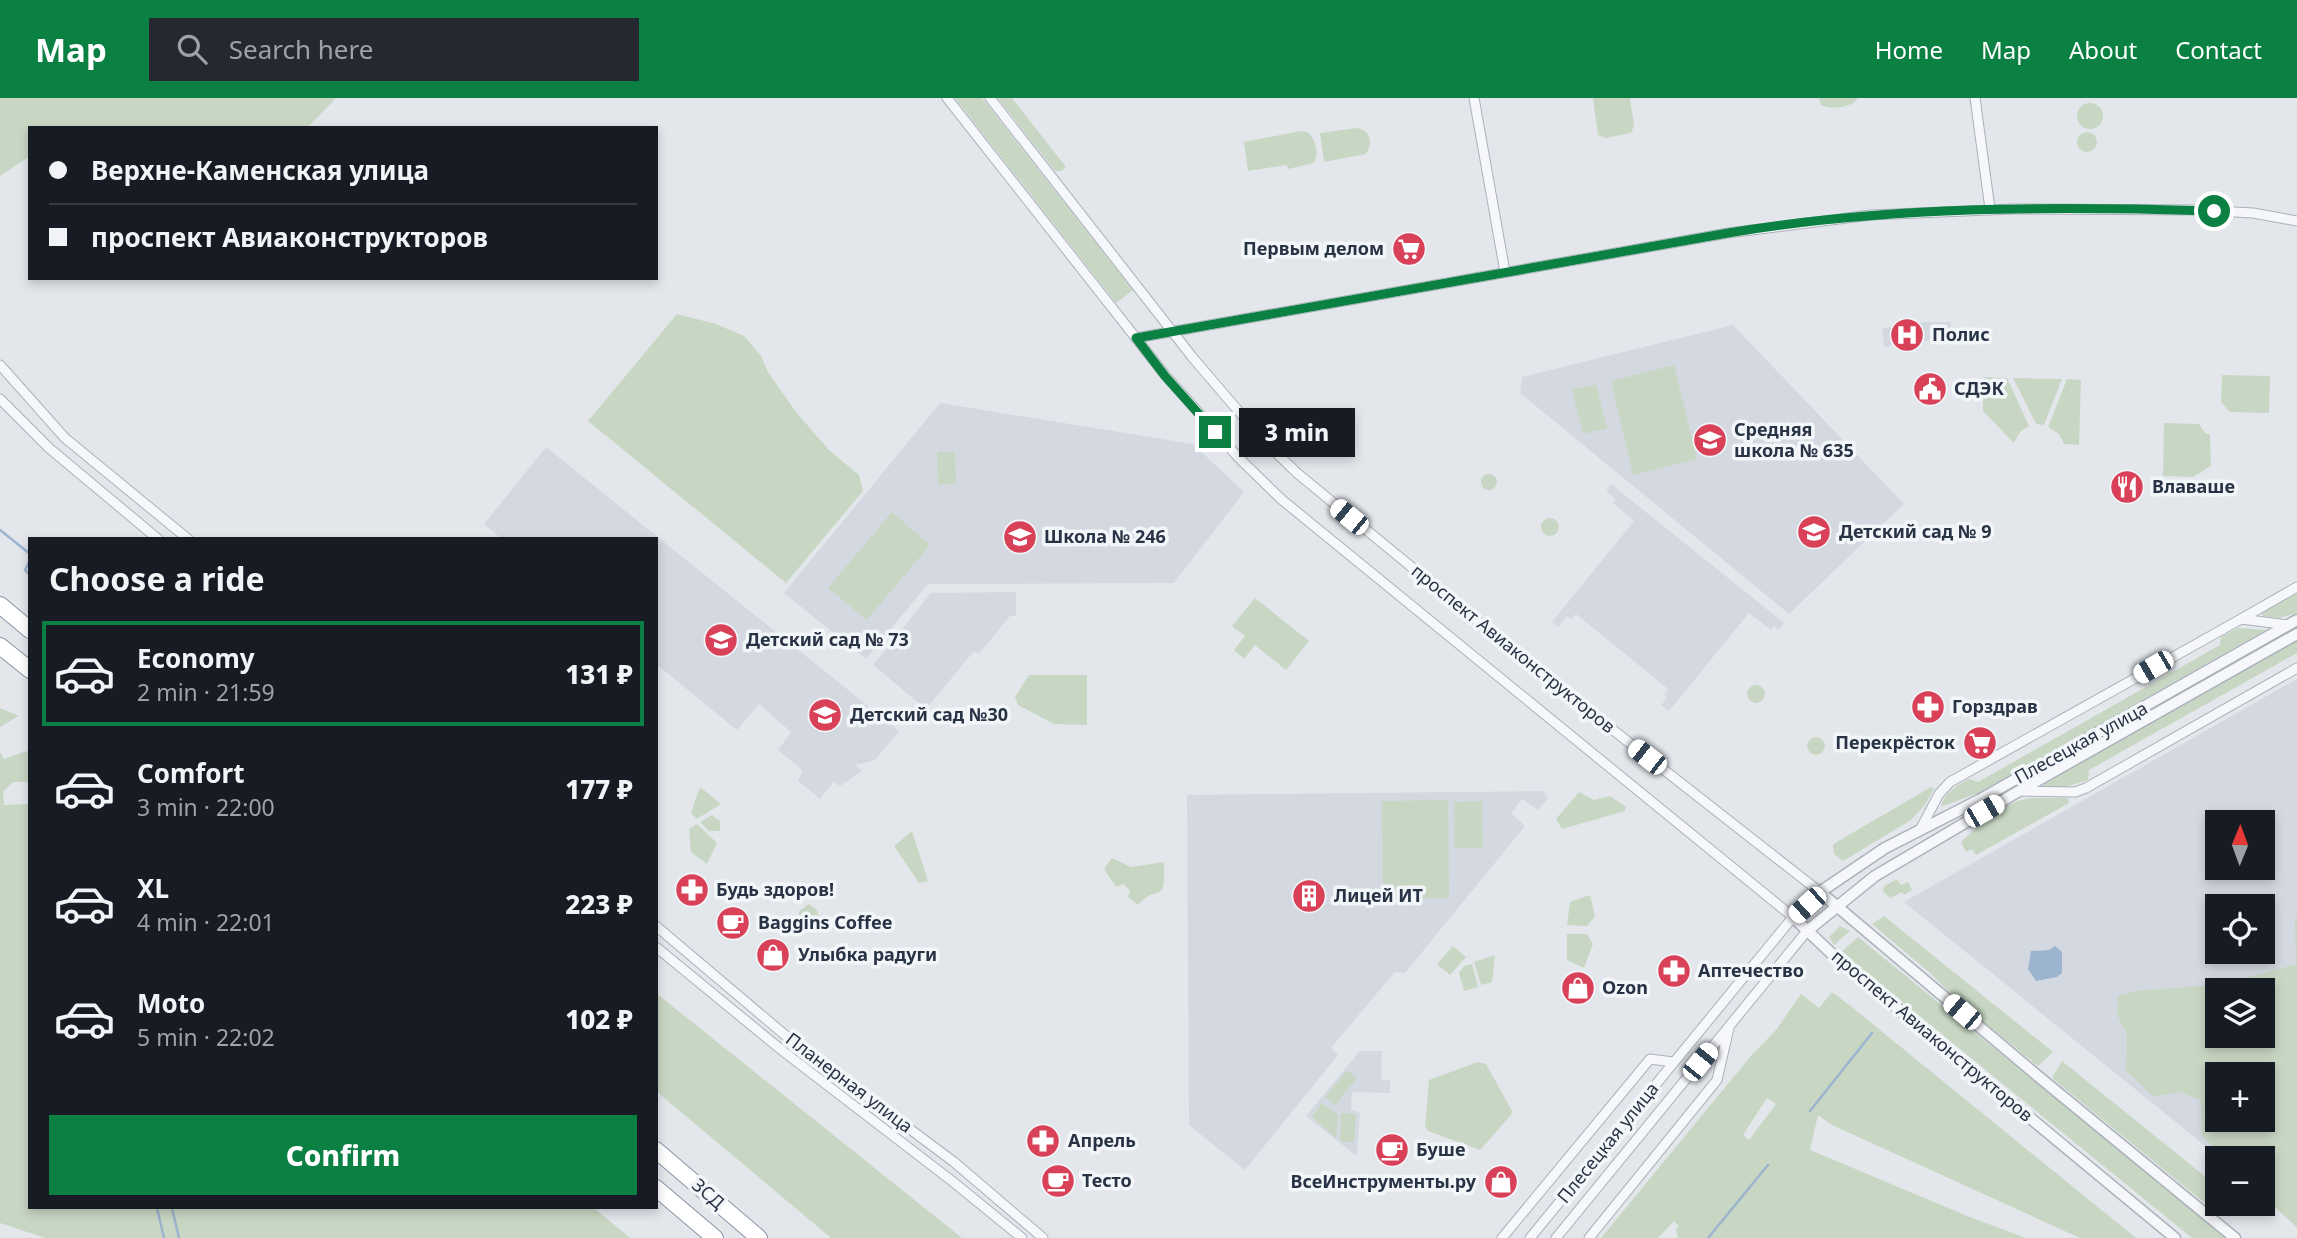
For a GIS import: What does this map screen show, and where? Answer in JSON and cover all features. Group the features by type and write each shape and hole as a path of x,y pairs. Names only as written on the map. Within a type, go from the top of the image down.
{"highway":[{"path":"0,605 28,628"},
{"path":"0,646 28,668"},
{"name":"ЗСД","path":"658,1152 759,1238"},
{"name":"ЗСД","path":"658,1190 715,1238"}],"street":[{"name":"проспект Авиаконструкторов","path":"947,98 1165,376 1281,499 1793,917 2175,1238"},
{"name":"проспект Авиаконструкторов","path":"990,98 1203,371 1265,442 1297,473 1548,680 1838,906 2039,1077 2235,1238"},
{"path":"1474,98 1505,272"},
{"path":"1975,98 1990,209"},
{"path":"1136,338 1807,221 1990,209 2231,211 2297,221"},
{"path":"0,365 65,438 186,537"},
{"path":"0,399 49,448 156,537"},
{"path":"1921,828 1939,794 1950,782 2297,587"},
{"path":"2241,619 2293,623"},
{"name":"Плесецкая улица","path":"1530,1238 1793,917 1820,892 1885,848 1979,800 2293,623"},
{"name":"Плесецкая улица","path":"1556,1238 1807,931 1875,876 2019,791 2297,634"},
{"path":"2019,791 2075,792 2086,788 2297,668"},
{"name":"Планерная улица","path":"658,928 792,1041 954,1162 1043,1238"},
{"name":"Планерная улица","path":"658,949 784,1052 1022,1238"},
{"path":"1588,1238 1717,1080 1730,1025"},
{"path":"1503,1238 1650,1059 1673,1062"}],"shaded area":[{"name":"Полис","path":"1925,322 1951,322 1951,329 1932,329 1932,340 1884,347 1882,328"},
{"name":"Средняя школа № 635","path":"1733,325 1904,504 1789,614 1520,393 1522,377"},
{"name":"Школа № 246","path":"940,403 1193,444 1244,492 1174,583 928,584 866,659 784,593"},
{"path":"546,447 658,537 500,537 484,524"},
{"path":"1611,484 1784,623 1779,630 1774,626 1771,630 1749,613 1669,711 1661,705 1667,698 1664,695 1668,689 1576,614 1571,619 1567,616 1558,627 1552,622 1634,521 1613,503 1616,499 1606,491"},
{"path":"658,537 899,731 875,760 855,765 862,771 840,786 834,782 820,799 798,781 802,772 799,767 778,750 791,732 759,704 737,730 658,666"},
{"path":"1016,592 1016,616 1010,616 979,654 974,651 926,709 873,665 931,593"},
{"path":"2297,679 2297,1109 2264,1146 2205,1146 1904,902"},
{"path":"1542,791 1548,798 1538,810 1522,799 1511,813 1525,826 1405,973 1395,972 1331,1048 1338,1055 1245,1170 1189,1125 1187,795"},
{"path":"1360,1051 1382,1051 1381,1079 1390,1080 1390,1093 1352,1092 1351,1109 1360,1113 1355,1155 1306,1116"}],"green space":[{"path":"0,98 336,98 309,126 28,126 28,157 0,176"},
{"path":"955,98 982,98 1133,290 1116,303"},
{"path":"998,98 1012,98 1066,167 1055,171"},
{"path":"1593,98 1630,98 1634,126 1631,133 1606,138 1598,135"},
{"path":"1819,98 1858,98 1851,104 1836,108 1821,105"},
{"path":"2090,103 2099,107 2103,116 2099,125 2090,129 2081,125 2077,116 2081,107"},
{"path":"1357,128 1368,134 1370,146 1366,154 1324,162 1320,133"},
{"path":"1301,131 1310,135 1316,146 1314,163 1288,169 1287,165 1248,171 1244,142"},
{"path":"2087,132 2094,135 2097,142 2094,149 2087,152 2080,149 2077,142 2080,135"},
{"path":"677,314 716,324 744,336 761,356 768,372 796,412 828,449 859,475 863,491 786,583 588,421"},
{"path":"1674,365 1697,459 1633,475 1611,381"},
{"path":"2222,375 2270,376 2269,413 2230,412 2221,402"},
{"path":"1983,377 2007,378 2029,426 2020,432 2014,443 1983,411"},
{"path":"2013,378 2062,379 2044,425 2036,424"},
{"path":"2067,379 2081,380 2079,445 2064,444 2059,434 2048,427"},
{"path":"1596,384 1607,428 1583,434 1572,390"},
{"path":"2164,423 2199,424 2205,433 2210,435 2211,466 2193,477 2163,476"},
{"path":"937,452 955,452 956,484 938,485"},
{"path":"1489,474 1495,476 1495,488 1489,490 1483,488 1481,482 1483,476"},
{"path":"892,512 930,545 867,620 828,588"},
{"path":"1550,518 1556,521 1559,527 1556,533 1550,536 1544,533 1541,527 1544,521"},
{"path":"2297,593 2297,613 2279,618 2262,616 2263,612"},
{"path":"1255,598 1309,641 1286,670 1255,645 1244,659 1234,650 1245,636 1232,626"},
{"path":"2238,628 2266,630 1978,793 1941,805 1949,792 1960,784 1969,779 1978,782 2220,645 2221,637"},
{"path":"2297,641 2297,653 2089,770 2088,780 2065,787 2044,787 2043,784"},
{"path":"1029,675 1087,675 1087,725 1054,724 1018,705 1015,697"},
{"path":"1756,685 1762,688 1765,694 1762,700 1756,703 1750,700 1747,694 1750,688"},
{"path":"0,708 19,716 0,727"},
{"path":"1816,737 1822,740 1825,746 1822,752 1816,755 1810,752 1807,746 1810,740"},
{"path":"28,751 28,782 13,782 3,792 4,805 28,804 28,1209 595,1209 630,1238 45,1238 0,1223 0,752 4,759"},
{"path":"700,787 721,804 697,819 691,813"},
{"path":"1931,787 1934,789 1925,805 1911,820 1843,861 1834,854 1835,843"},
{"path":"1579,792 1594,800 1610,796 1626,807 1625,811 1562,829 1556,819"},
{"path":"2032,798 2068,798 2069,803 1976,855 1972,849 1966,852 1961,842 1985,821 2012,803"},
{"path":"1448,800 1449,898 1383,899 1382,801"},
{"path":"1482,801 1483,848 1455,848 1454,802"},
{"path":"712,815 720,821 720,831 709,831 700,822"},
{"path":"697,824 717,843 707,864 691,852 689,829"},
{"path":"912,831 928,881 919,883 894,846"},
{"path":"1112,858 1131,867 1164,862 1162,889 1138,905 1128,897 1130,891 1124,884 1116,887 1104,869"},
{"path":"1897,879 1901,885 1908,882 1912,890 1890,898 1883,891 1884,886"},
{"path":"810,883 825,890 818,897 811,898 803,892"},
{"path":"1590,895 1595,916 1587,926 1567,925 1570,902"},
{"path":"809,904 817,910 819,917 811,927 799,928 799,911"},
{"path":"1884,916 2053,1052 2038,1066 1961,1004 1929,972 1872,924"},
{"path":"2297,918 2297,1228 2275,1207 2275,1146 2212,1146 2202,1136 2201,1100 2179,1092 2154,1097 2126,1071 2127,1035 2117,1014 2118,996 2135,991 2205,986 2205,1048 2275,1048 2275,978 2246,978 2296,964"},
{"path":"1840,926 1850,931 1834,945 1829,937"},
{"path":"1567,934 1587,934 1593,944 1584,968 1567,960"},
{"path":"1858,937 2227,1238 2192,1238 1841,952"},
{"path":"1453,946 1466,957 1450,975 1437,964"},
{"path":"1495,955 1492,982 1481,985 1474,962"},
{"path":"1472,964 1478,987 1464,991 1459,973 1464,966"},
{"path":"1832,992 2136,1238 2080,1238 1832,1125 1818,1115 1810,1150 2026,1238 1678,1238 1676,1229 1679,1226 1674,1221 1658,1238 1601,1238 1750,1057 1776,1030 1801,994 1819,1008","holes":["1767,1098 1776,1104 1749,1140 1743,1135"]},
{"path":"658,995 962,1238 831,1238 658,1093"},
{"path":"2062,1061 2205,1176 2205,1202 2201,1200 2052,1078"},
{"path":"1478,1062 1486,1064 1512,1111 1480,1150 1428,1131 1425,1126 1429,1080"},
{"path":"1347,1070 1357,1078 1335,1105 1325,1097"},
{"path":"1322,1103 1338,1115 1336,1138 1312,1117"},
{"path":"1341,1113 1356,1114 1354,1142 1340,1142"}],"water":[{"path":"2055,946 2062,952 2062,973 2057,977 2036,981 2028,969 2031,951 2049,950"}],"waterway":[{"path":"0,530 28,552"},
{"path":"28,564 25,570 28,573"},
{"path":"1810,1111 1872,1033"},
{"path":"1708,1238 1768,1165"},
{"path":"157,1209 164,1238"},
{"path":"172,1209 179,1238"}],"place":[{"name":"Первым делом","path":"1409,249"},
{"name":"Полис","path":"1907,335"},
{"name":"СДЭК","path":"1930,389"},
{"name":"Средняя школа № 635","path":"1710,440"},
{"name":"Влаваше","path":"2127,487"},
{"name":"Детский сад № 9","path":"1814,532"},
{"name":"Школа № 246","path":"1020,537"},
{"name":"Детский сад № 73","path":"721,640"},
{"name":"Горздрав","path":"1928,707"},
{"name":"Детский сад №30","path":"825,715"},
{"name":"Перекрёсток","path":"1980,743"},
{"name":"Будь здоров!","path":"692,890"},
{"name":"Лицей ИТ","path":"1309,896"},
{"name":"Baggins Coffee","path":"733,923"},
{"name":"Улыбка радуги","path":"773,955"},
{"name":"Аптечество","path":"1674,971"},
{"name":"Ozon","path":"1578,988"},
{"name":"Апрель","path":"1043,1141"},
{"name":"Буше","path":"1392,1150"},
{"name":"Тесто","path":"1058,1181"},
{"name":"ВсеИнструменты.ру","path":"1501,1182"}],"route":[{"path":"1215,432 1165,376 1136,338 1728,233 1819,220 1938,210 2214,211"}]}
